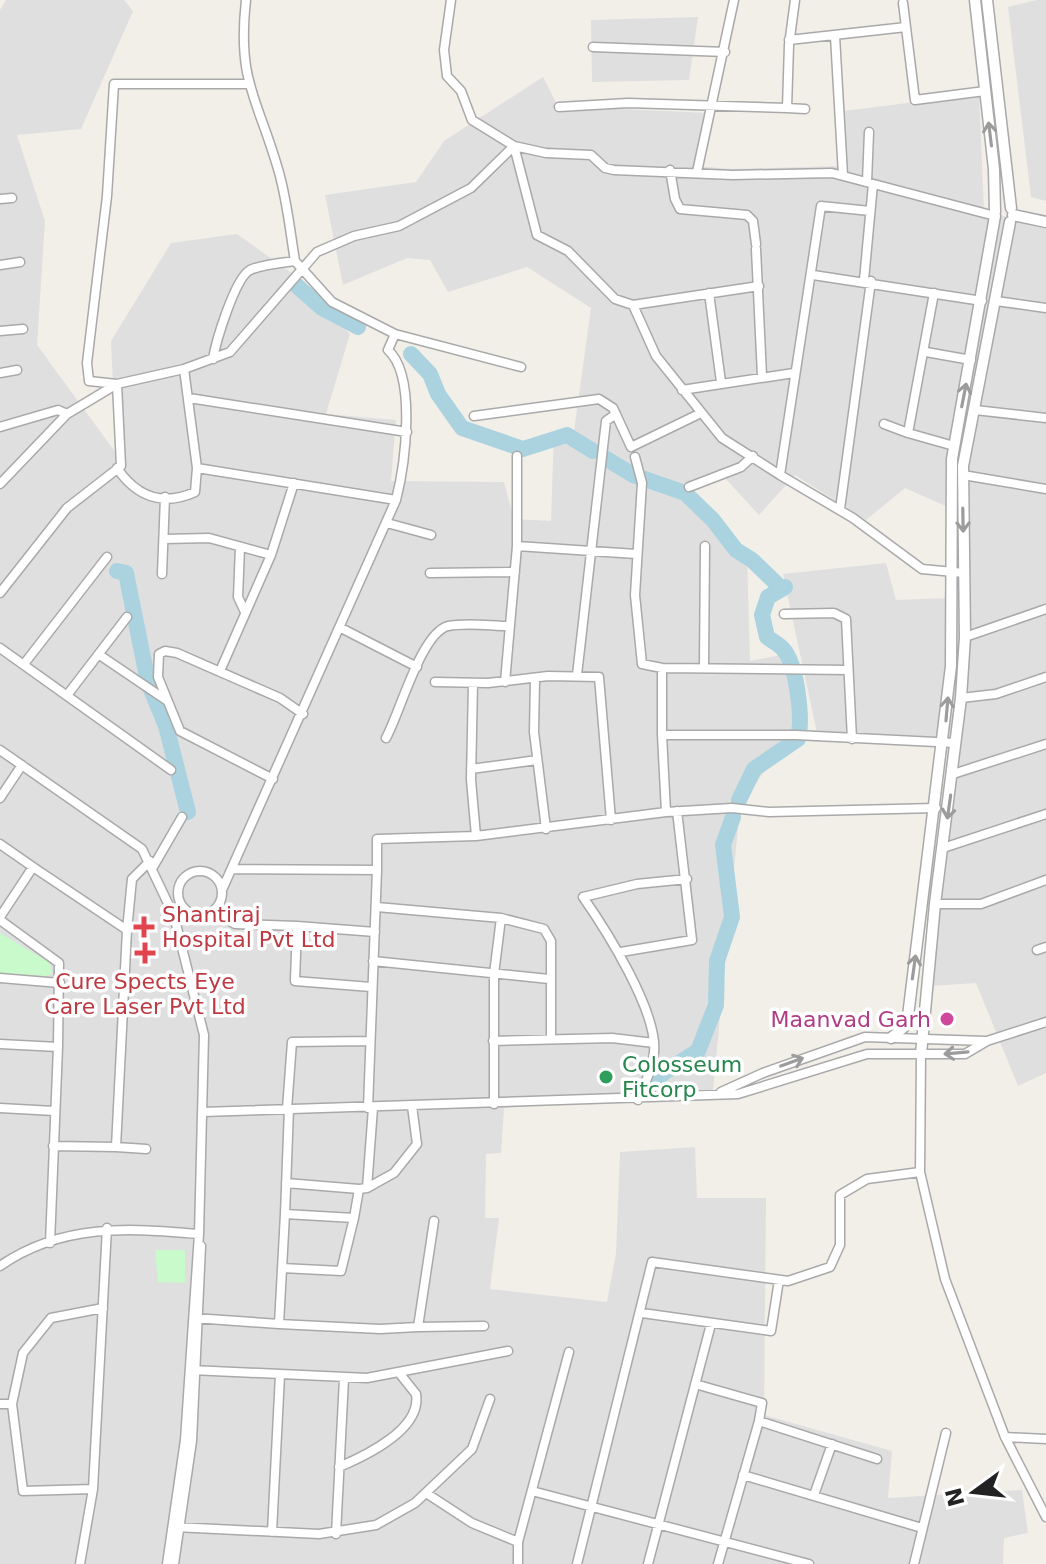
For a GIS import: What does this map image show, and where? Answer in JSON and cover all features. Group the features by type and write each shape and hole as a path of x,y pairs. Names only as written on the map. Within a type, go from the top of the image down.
{"street":[{"path":"246,0 242,46 247,84 279,171 295,261 332,302 395,334 521,367"},
{"path":"451,0 444,50 447,76 461,91 472,120 514,146 546,153 591,155 609,170 843,175 995,214 1002,224 1011,215"},
{"path":"697,172 734,0"},
{"path":"787,108 789,40 795,0"},
{"path":"891,1038 904,1027 908,1016 936,808 951,666 954,446 995,214 975,0"},
{"path":"987,0 1011,215 963,475 965,637 953,774 935,904 922,1040 920,1172 945,1279 1005,1437 1046,1517"},
{"path":"903,3 915,100 985,91"},
{"path":"789,40 906,27"},
{"path":"835,36 843,175"},
{"path":"593,47 725,52"},
{"path":"117,384 89,381 87,363 107,196 114,84 247,84"},
{"path":"559,107 628,103 805,109"},
{"path":"840,509 868,281 869,132"},
{"path":"0,484 67,414 117,384 184,369 235,348 317,252 332,244 399,226 471,188 514,146"},
{"path":"514,146 537,235 568,251 615,299 633,305 759,286"},
{"path":"670,170 680,209 747,215 753,221 762,376"},
{"path":"0,199 12,198"},
{"path":"995,214 1004,205 1011,215 1046,222"},
{"path":"780,475 794,373 801,354 821,206 870,211"},
{"path":"213,359 218,338 244,275 258,268 295,261"},
{"path":"0,265 20,262"},
{"path":"813,275 868,281 982,301"},
{"path":"709,293 721,382"},
{"path":"908,433 926,352 934,293"},
{"path":"996,301 1046,308"},
{"path":"633,305 656,356 729,445 753,456 840,509 922,569 964,573"},
{"path":"0,331 23,329"},
{"path":"222,890 215,877 194,872 179,887 183,908 196,916 213,912 221,902 222,890 234,869 396,500 407,432 401,370 388,350 395,334"},
{"path":"926,352 971,360"},
{"path":"117,468 137,493 165,497 195,492 197,468 184,369"},
{"path":"0,373 17,370"},
{"path":"682,390 794,373"},
{"path":"0,593 67,508 121,466 117,384"},
{"path":"189,398 407,432"},
{"path":"474,416 593,399 607,402 631,447 701,413"},
{"path":"0,427 58,410 67,414"},
{"path":"975,410 1046,417"},
{"path":"577,675 605,424 616,414"},
{"path":"884,424 954,446"},
{"path":"505,682 517,546 517,456"},
{"path":"689,487 741,467 753,456"},
{"path":"635,457 641,478 635,595 640,662 662,668 704,666 848,670"},
{"path":"197,468 396,500"},
{"path":"963,475 1046,489"},
{"path":"220,671 271,555 294,483"},
{"path":"162,574 165,497"},
{"path":"387,523 431,535"},
{"path":"164,539 209,538 271,555"},
{"path":"517,546 636,554"},
{"path":"704,666 705,546"},
{"path":"240,547 238,597 245,612"},
{"path":"24,664 107,557"},
{"path":"430,573 515,572"},
{"path":"965,637 1046,609"},
{"path":"784,614 834,613 844,616 847,624 852,739"},
{"path":"68,694 101,656 127,617"},
{"path":"386,738 431,639 442,628 510,626"},
{"path":"341,628 417,667"},
{"path":"0,648 171,770"},
{"path":"273,779 180,731 157,670 161,652 177,653 220,671 280,698 303,714"},
{"path":"101,656 166,700"},
{"path":"662,668 666,812"},
{"path":"435,682 505,682 577,675 595,675 601,679 611,820"},
{"path":"961,698 986,697 1046,677"},
{"path":"535,680 537,760 546,829"},
{"path":"473,683 471,769 476,836"},
{"path":"662,735 801,735 956,743"},
{"path":"953,774 1046,744"},
{"path":"0,750 135,842 151,864 174,916 206,1046 193,1370 174,1564"},
{"path":"471,769 537,760"},
{"path":"0,798 22,765"},
{"path":"282,1268 341,1271 363,1188 370,1108 369,1041 377,907 377,839 476,836 677,811 936,808"},
{"path":"621,952 692,940 677,811"},
{"path":"943,848 1046,814"},
{"path":"116,1147 132,879 151,864 182,817"},
{"path":"0,844 127,930"},
{"path":"33,867 0,919 56,960 60,983 50,1243"},
{"path":"234,869 377,870"},
{"path":"638,1100 653,1061 654,1043 650,1023 621,952 583,897 637,884 687,879"},
{"path":"935,904 981,904 1046,880"},
{"path":"377,907 501,918 548,932 551,944 551,1039"},
{"path":"174,916 183,908"},
{"path":"213,912 235,924 375,932"},
{"path":"494,1104 494,974 501,918"},
{"path":"297,926 295,981 371,987"},
{"path":"373,961 549,979"},
{"path":"0,978 60,983"},
{"path":"203,1112 638,1100 721,1092 744,1093 867,1054 965,1054 987,1041 1046,1022"},
{"path":"493,1041 612,1038 654,1043"},
{"path":"721,1092 856,1039 987,1041"},
{"path":"279,1324 292,1042 369,1041"},
{"path":"0,1044 58,1047"},
{"path":"286,1183 363,1188 394,1173 417,1144 412,1106"},
{"path":"0,1108 54,1111"},
{"path":"53,1146 146,1149"},
{"path":"577,1564 642,1313 652,1262 748,1273 779,1280 830,1267 840,1245 840,1195 867,1179 920,1172"},
{"path":"285,1214 354,1218"},
{"path":"418,1327 434,1221"},
{"path":"0,1266 50,1243 107,1228 199,1234"},
{"path":"80,1564 93,1489 107,1228"},
{"path":"642,1313 771,1331 779,1280"},
{"path":"93,1489 23,1491 12,1404 23,1353 51,1318 103,1308"},
{"path":"196,1318 380,1329 484,1326"},
{"path":"648,1564 711,1324"},
{"path":"193,1370 344,1379 400,1374 508,1351"},
{"path":"518,1564 518,1542 569,1352"},
{"path":"339,1467 378,1451 412,1413 416,1394 400,1374"},
{"path":"272,1532 280,1375"},
{"path":"336,1534 344,1379"},
{"path":"695,1384 762,1403 718,1564"},
{"path":"178,1527 336,1534 363,1530 389,1519 426,1493 477,1442 490,1399"},
{"path":"0,1404 12,1404"},
{"path":"759,1421 877,1459"},
{"path":"914,1564 946,1433"},
{"path":"1005,1437 1046,1439"},
{"path":"814,1495 832,1444"},
{"path":"743,1475 922,1528"},
{"path":"532,1491 809,1564"},
{"path":"426,1493 472,1523 518,1542"},
{"path":"167,1564 178,1527"}],"shaded area":[{"path":"6,0 124,0 133,11 81,129 17,135 45,221 37,345 116,453 111,341 171,243 237,234 293,274 350,334 326,414 396,420 391,481 504,482 514,519 551,521 554,433 573,438 591,308 527,267 448,292 430,260 407,258 343,285 325,195 416,182 444,141 543,77 558,106 708,113 695,166 732,169 839,166 836,112 979,94 984,210 1046,229 1046,1073 1018,1086 976,983 929,986 958,741 817,733 783,574 886,563 896,600 948,598 948,507 905,488 866,520 795,475 759,515 725,478 684,494 747,554 750,661 781,655 799,720 740,807 713,1091 504,1108 501,1153 486,1154 485,1218 499,1218 490,1289 607,1302 616,1253 620,1152 695,1147 697,1198 766,1198 764,1415 892,1451 888,1498 1022,1490 1028,1533 1004,1538 1003,1564 0,1564 0,10"},
{"path":"1046,0 1046,201 1031,197 1008,7"},
{"path":"698,17 689,80 592,82 591,20"}],"green space":[{"path":"0,933 50,963 52,974 0,973"},
{"path":"155,1250 185,1250 185,1283 158,1282"}],"waterway":[{"path":"296,285 322,308 358,327"},
{"path":"411,354 430,374 438,394 462,428 523,449 567,435 593,451"},
{"path":"605,458 633,475 685,493 713,520 736,550 752,560 781,588"},
{"path":"117,571 126,573 148,682 166,726 188,812"},
{"path":"739,800 754,769 798,739 799,706 792,667 783,649 767,637 762,615 768,597 785,587"},
{"path":"656,1082 663,1073 698,1051 716,1005 717,961 732,917 723,845 733,817"}],"place":[{"name":"Shantiraj Hospital Pvt Ltd","path":"144,927"},
{"name":"Cure Spects Eye Care Laser Pvt Ltd","path":"145,953"},
{"name":"Maanvad Garh","path":"947,1019"},
{"name":"Colosseum Fitcorp","path":"606,1077"}]}
